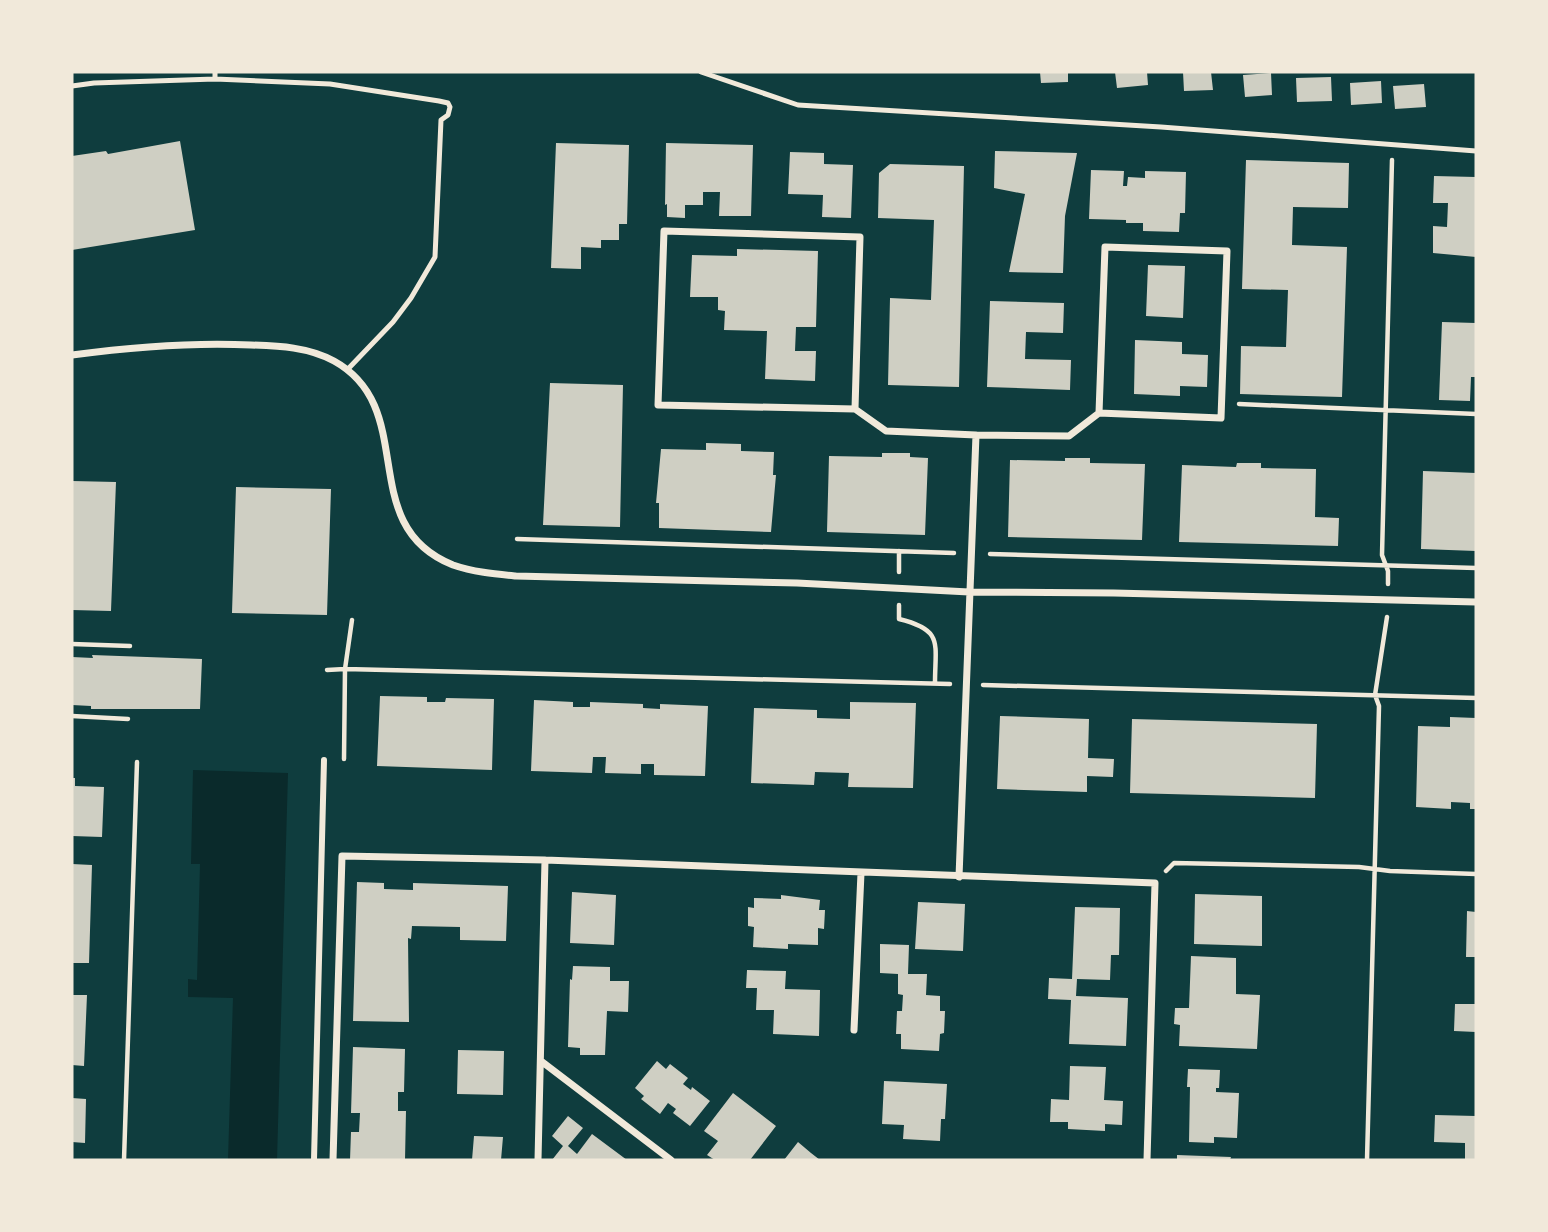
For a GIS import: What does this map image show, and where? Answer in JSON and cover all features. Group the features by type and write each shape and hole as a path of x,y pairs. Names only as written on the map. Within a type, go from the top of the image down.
{"street":[{"path":"855,409 860,237 664,232 658,405 855,409 887,431 976,435 1069,436 1099,413 1221,418 1227,251 1105,247 1099,413"},
{"path":"72,355 143,346 186,344 281,346 320,354 347,370 365,389 379,412 384,428 392,493 411,533 434,554 456,566 484,572 516,576 969,592 1476,602"},
{"path":"959,877 976,435"},
{"path":"314,1160 324,760"},
{"path":"333,1160 342,856 545,860 1155,883 1147,1160"},
{"path":"538,1160 545,860"},
{"path":"854,1030 862,873"},
{"path":"541,1061 671,1160"}],"lane":[{"path":"215,72 215,79"},
{"path":"701,72 797,105 1161,127 1476,151"},
{"path":"72,86 215,79 330,85 447,103 450,107 448,115 441,120 435,257 393,322 347,370"}],"path":[{"path":"1367,1160 1378,706 1375,695 1390,601 1388,571 1382,555 1392,146"},
{"path":"1222,403 1476,414"},
{"path":"517,539 1385,563 1476,568"},
{"path":"900,551 899,619 924,625 934,639 935,683"},
{"path":"344,767 345,669 352,620"},
{"path":"72,644 130,646"},
{"path":"327,670 1476,698"},
{"path":"72,716 128,719"},
{"path":"124,1160 137,762"},
{"path":"1155,883 1174,863 1359,866 1476,874"}],"water":[{"path":"193,770 288,773 277,1160 228,1160 233,998 188,997 188,979 197,980 200,864 191,864"}],"building":[{"path":"1040,72 1068,72 1068,82 1041,83"},
{"path":"1115,72 1147,72 1148,85 1117,88"},
{"path":"1183,72 1211,72 1213,90 1184,91"},
{"path":"1271,73 1272,95 1245,97 1243,75"},
{"path":"1331,77 1332,101 1297,102 1296,78"},
{"path":"1381,81 1382,103 1351,105 1350,83"},
{"path":"1424,84 1426,107 1395,109 1393,86"},
{"path":"180,141 195,230 72,250 72,156 106,151 108,154"},
{"path":"556,143 629,145 627,224 619,224 619,240 601,240 601,248 581,247 581,269 551,268"},
{"path":"666,143 753,145 751,216 719,216 720,192 703,192 703,205 685,205 685,218 667,217"},
{"path":"995,151 1077,153 1065,216 1063,273 1009,272 1025,194 994,188"},
{"path":"790,152 824,153 824,164 853,165 851,218 822,217 823,195 788,194"},
{"path":"1246,160 1349,163 1348,208 1293,207 1292,245 1347,247 1342,397 1240,394 1241,346 1286,347 1288,290 1242,289"},
{"path":"890,164 964,166 959,387 888,385 890,298 931,300 934,220 878,218 879,173"},
{"path":"1091,170 1124,171 1123,186 1127,186 1128,177 1145,178 1145,171 1186,172 1185,213 1180,213 1179,232 1143,231 1143,223 1126,223 1126,220 1089,219"},
{"path":"1434,176 1476,177 1476,257 1433,253 1433,226 1447,227 1448,203 1433,203"},
{"path":"737,249 818,251 816,327 796,327 795,351 816,351 815,381 765,379 767,331 724,330 725,311 718,310 718,297 690,297 692,255 737,256"},
{"path":"1148,265 1185,266 1183,318 1146,316"},
{"path":"990,301 1064,303 1063,333 1026,332 1025,359 1071,360 1070,390 987,387"},
{"path":"1442,322 1476,323 1476,377 1471,377 1470,401 1439,400"},
{"path":"1135,340 1182,342 1182,354 1208,355 1207,387 1180,386 1180,396 1134,394"},
{"path":"550,383 623,385 620,527 543,525"},
{"path":"706,443 741,444 741,451 774,452 773,475 776,475 771,532 659,528 659,503 656,503 661,449 706,450"},
{"path":"882,453 910,453 910,457 928,458 925,535 827,532 829,456 882,457"},
{"path":"1065,458 1090,458 1090,463 1145,464 1142,540 1008,537 1010,460 1065,461"},
{"path":"1237,463 1261,463 1261,468 1316,469 1315,517 1339,518 1338,546 1179,542 1182,465 1236,467"},
{"path":"1423,471 1476,473 1476,551 1421,549"},
{"path":"72,481 116,482 111,611 72,610"},
{"path":"236,487 331,489 327,615 232,613"},
{"path":"92,655 202,659 200,709 91,709 91,706 72,705 72,657 93,658"},
{"path":"380,696 427,697 427,702 445,702 446,698 494,699 492,770 377,766"},
{"path":"534,700 573,702 573,707 590,707 590,702 643,704 643,708 660,709 660,704 708,706 705,776 654,775 654,764 641,764 641,774 605,773 606,757 593,757 592,773 531,771"},
{"path":"850,702 916,703 913,788 848,787 849,773 815,772 814,785 751,783 754,708 817,710 817,718 850,719"},
{"path":"1000,716 1089,719 1088,758 1114,759 1113,777 1087,776 1087,792 997,789"},
{"path":"1450,717 1476,718 1476,809 1470,809 1470,803 1451,802 1451,809 1416,807 1418,726 1450,727"},
{"path":"1132,719 1317,724 1315,798 1130,793"},
{"path":"72,778 75,778 75,786 104,787 102,837 72,836"},
{"path":"72,864 92,865 89,963 72,963"},
{"path":"357,882 384,883 384,889 413,890 413,883 508,886 506,941 460,940 460,927 412,926 411,939 408,938 409,1022 353,1021"},
{"path":"572,892 616,895 614,945 570,943"},
{"path":"1195,894 1262,896 1262,946 1194,944"},
{"path":"781,895 820,900 819,910 825,910 824,929 818,928 818,945 788,944 788,949 753,947 754,927 748,926 748,907 754,908 754,898 781,899"},
{"path":"918,902 965,904 963,951 915,949"},
{"path":"1075,907 1120,908 1119,955 1111,955 1110,980 1077,979 1076,996 1128,998 1126,1046 1069,1044 1071,1000 1048,999 1049,978 1072,979"},
{"path":"1467,911 1476,912 1476,957 1466,957"},
{"path":"880,944 909,945 908,974 927,974 926,995 940,996 940,1011 945,1011 944,1033 940,1034 939,1051 901,1049 901,1034 896,1034 897,1011 902,1011 903,995 898,994 898,974 880,973"},
{"path":"1191,956 1236,958 1236,994 1260,995 1257,1049 1179,1046 1180,1025 1174,1024 1175,1008 1189,1008"},
{"path":"573,966 610,967 610,981 629,981 628,1012 607,1011 605,1055 580,1055 580,1048 568,1047 570,979 572,980"},
{"path":"747,970 786,971 785,989 820,990 819,1036 773,1034 774,1010 756,1010 757,988 746,988"},
{"path":"72,995 87,995 84,1066 72,1065"},
{"path":"1455,1004 1476,1004 1476,1032 1454,1031"},
{"path":"353,1047 405,1049 404,1092 398,1092 398,1111 406,1111 405,1160 350,1160 351,1132 359,1132 360,1113 351,1113"},
{"path":"458,1050 504,1051 503,1095 457,1094"},
{"path":"657,1061 666,1069 670,1064 688,1078 683,1084 691,1090 692,1087 710,1101 690,1126 673,1113 676,1109 668,1103 660,1114 641,1099 644,1096 635,1088"},
{"path":"1070,1066 1106,1067 1104,1100 1123,1101 1122,1125 1105,1124 1105,1131 1068,1129 1068,1122 1050,1122 1051,1099 1069,1100"},
{"path":"1188,1069 1220,1070 1219,1088 1216,1088 1216,1092 1239,1093 1237,1138 1214,1137 1214,1143 1189,1142"},
{"path":"884,1081 947,1084 945,1119 941,1119 940,1141 903,1139 904,1125 882,1124"},
{"path":"733,1093 776,1126 750,1160 715,1160 707,1155 718,1141 704,1131"},
{"path":"72,1098 86,1099 85,1143 72,1142"},
{"path":"1435,1115 1476,1116 1476,1160 1465,1160 1465,1143 1434,1142"},
{"path":"568,1116 583,1128 568,1146 577,1154 592,1134 627,1160 552,1160 563,1146 552,1136"},
{"path":"474,1136 503,1137 501,1160 472,1160"},
{"path":"798,1142 811,1153 820,1160 784,1160"},
{"path":"1177,1155 1231,1157 1230,1160 1177,1160"}]}
